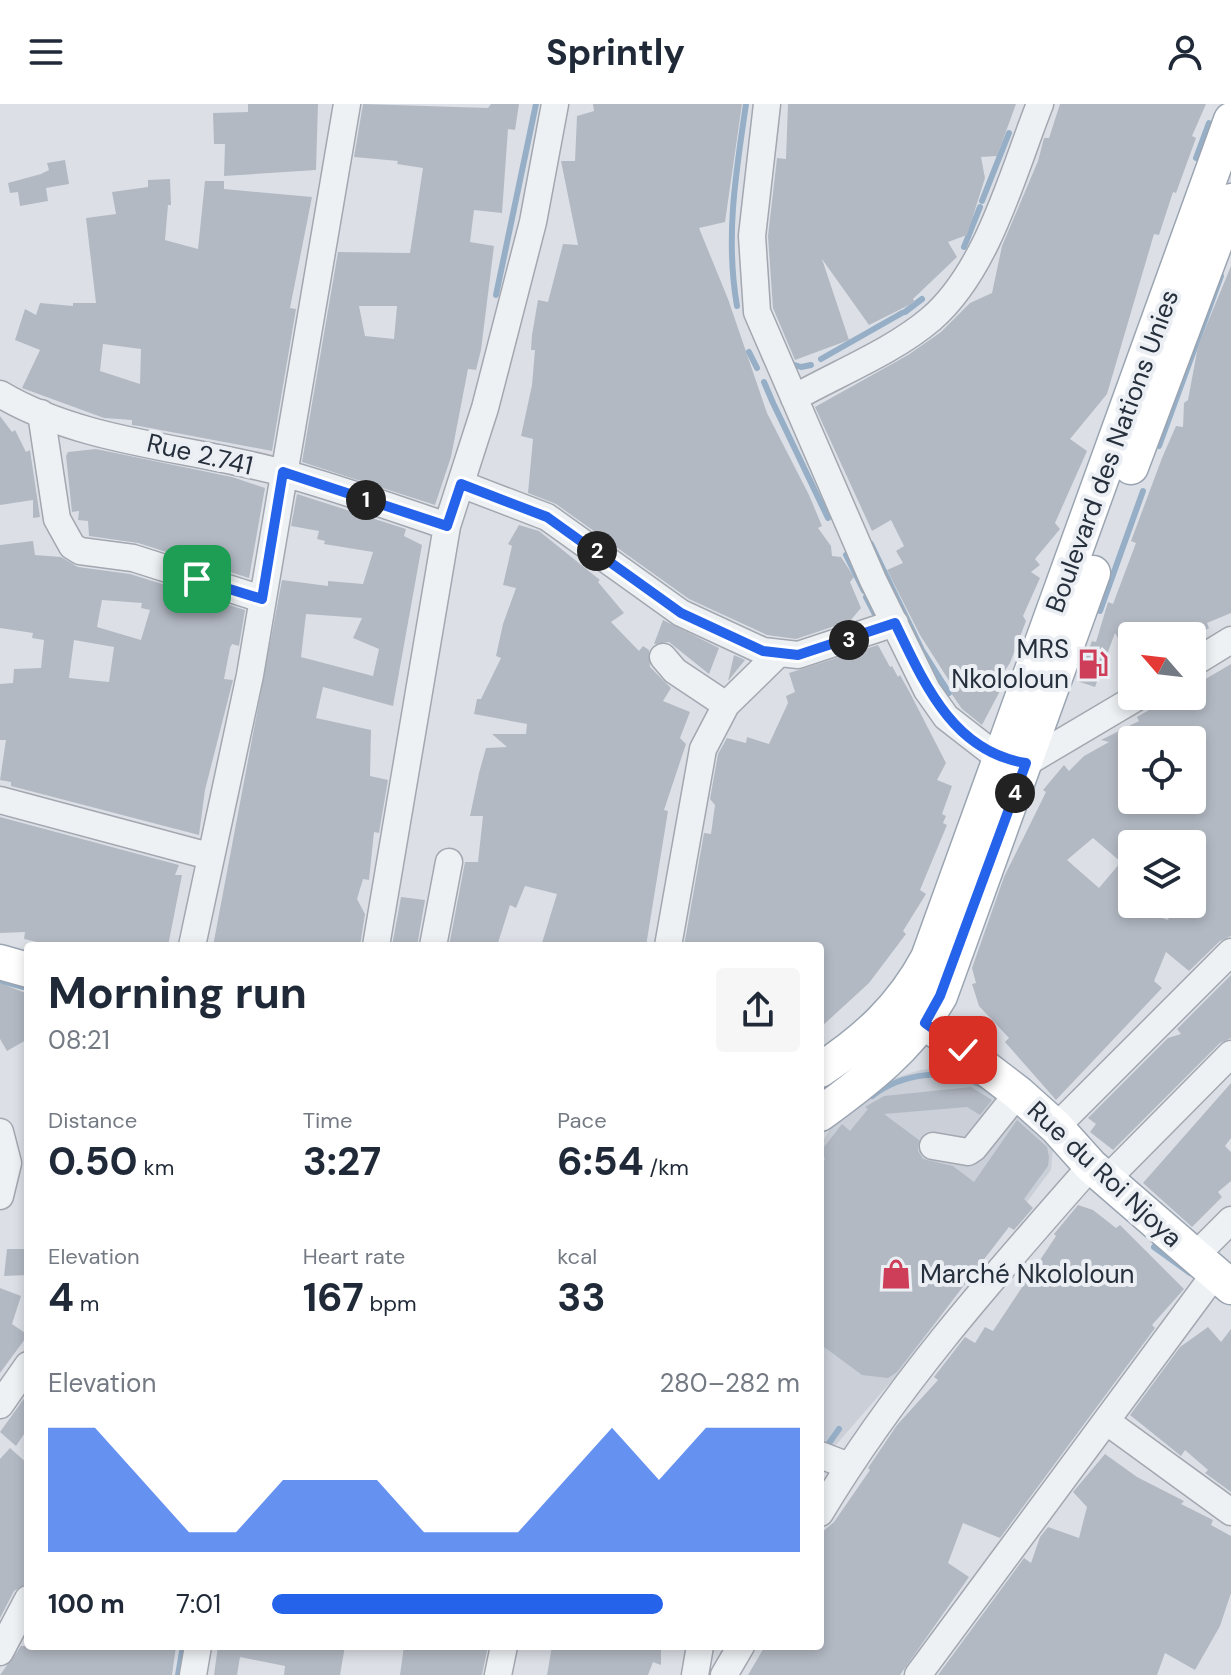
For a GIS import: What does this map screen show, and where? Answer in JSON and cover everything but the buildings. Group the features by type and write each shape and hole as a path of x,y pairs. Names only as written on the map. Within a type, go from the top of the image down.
{"main road":[{"name":"Boulevard des Nations Unies","path":"913,1013 940,996 1013,761 1072,596 1231,120"},
{"name":"Boulevard des Nations Unies","path":"1072,596 1231,201"},
{"path":"0,962 24,969"},
{"path":"824,1067 866,1037 913,1013"},
{"path":"824,1111 886,1063 913,1013"},
{"name":"Rue du Roi Njoya","path":"913,1013 1018,1093 1056,1127 1099,1173 1213,1273"}],"street":[{"path":"193,942 250,675 347,104"},
{"path":"377,942 447,526 485,408 533,222 555,104"},
{"path":"767,104 752,236 754,285 765,337 927,690 946,717 1013,761 1118,707"},
{"path":"794,398 909,335 953,296 981,250 1040,104"},
{"name":"Rue 2.741","path":"0,394 84,428 283,472 447,526"},
{"path":"41,413 57,519 72,546 80,551 133,558 262,599"},
{"path":"461,484 547,517 681,613 777,655 798,655 895,623"},
{"path":"1206,655 1231,640"},
{"path":"669,942 703,749 726,705 777,655"},
{"path":"663,657 675,671 726,705"},
{"path":"0,800 209,856"},
{"path":"434,942 449,862"},
{"path":"1056,1127 1231,952"},
{"path":"824,1507 938,1341 1099,1173 1226,1066"},
{"path":"933,1146 968,1152 1018,1093"},
{"path":"0,1132 8,1163 0,1196"},
{"path":"918,1675 1213,1273 1231,1220"},
{"path":"0,1405 24,1371"},
{"path":"1106,1421 1231,1512"},
{"path":"824,1457 849,1466"},
{"path":"0,1652 24,1607"},
{"path":"193,1675 197,1650"},
{"path":"498,1675 503,1650"},
{"path":"695,1675 699,1650"},
{"path":"724,1675 739,1650"}],"shaded area":[{"name":"Marché Nkololoun","path":"945,1068 966,1071 1005,1094 1053,1148 1051,1170 895,1377 835,1446 824,1464 824,1139 833,1124 870,1086 920,1070"}],"waterway":[{"path":"496,295 536,104"},
{"path":"737,306 732,230 746,104"},
{"path":"1196,158 1209,123"},
{"path":"982,201 1009,133"},
{"path":"964,247 980,207"},
{"path":"1159,446 1221,276"},
{"path":"905,312 922,299"},
{"path":"821,359 902,313"},
{"path":"749,352 757,368"},
{"path":"788,363 801,367 811,365"},
{"path":"764,382 773,403"},
{"path":"774,405 828,518"},
{"path":"1100,611 1143,491"},
{"path":"871,544 922,650 949,693"},
{"path":"846,555 864,591"},
{"path":"866,597 878,620"},
{"path":"0,981 24,987"},
{"path":"872,1096 897,1082 926,1075 955,1076 982,1085"},
{"path":"1154,1247 1190,1273"},
{"path":"825,1449 839,1429"},
{"path":"178,1675 182,1650"}],"place":[{"name":"MRS Nkololoun","path":"1093,664"},
{"name":"Marché Nkololoun","path":"896,1274"}],"route":[{"path":"197,579 262,599 283,472 447,526 461,484 547,517 681,613 777,655 798,655 895,623 927,690 946,717 1000,759 1026,763 940,996 925,1023 963,1050"}]}
